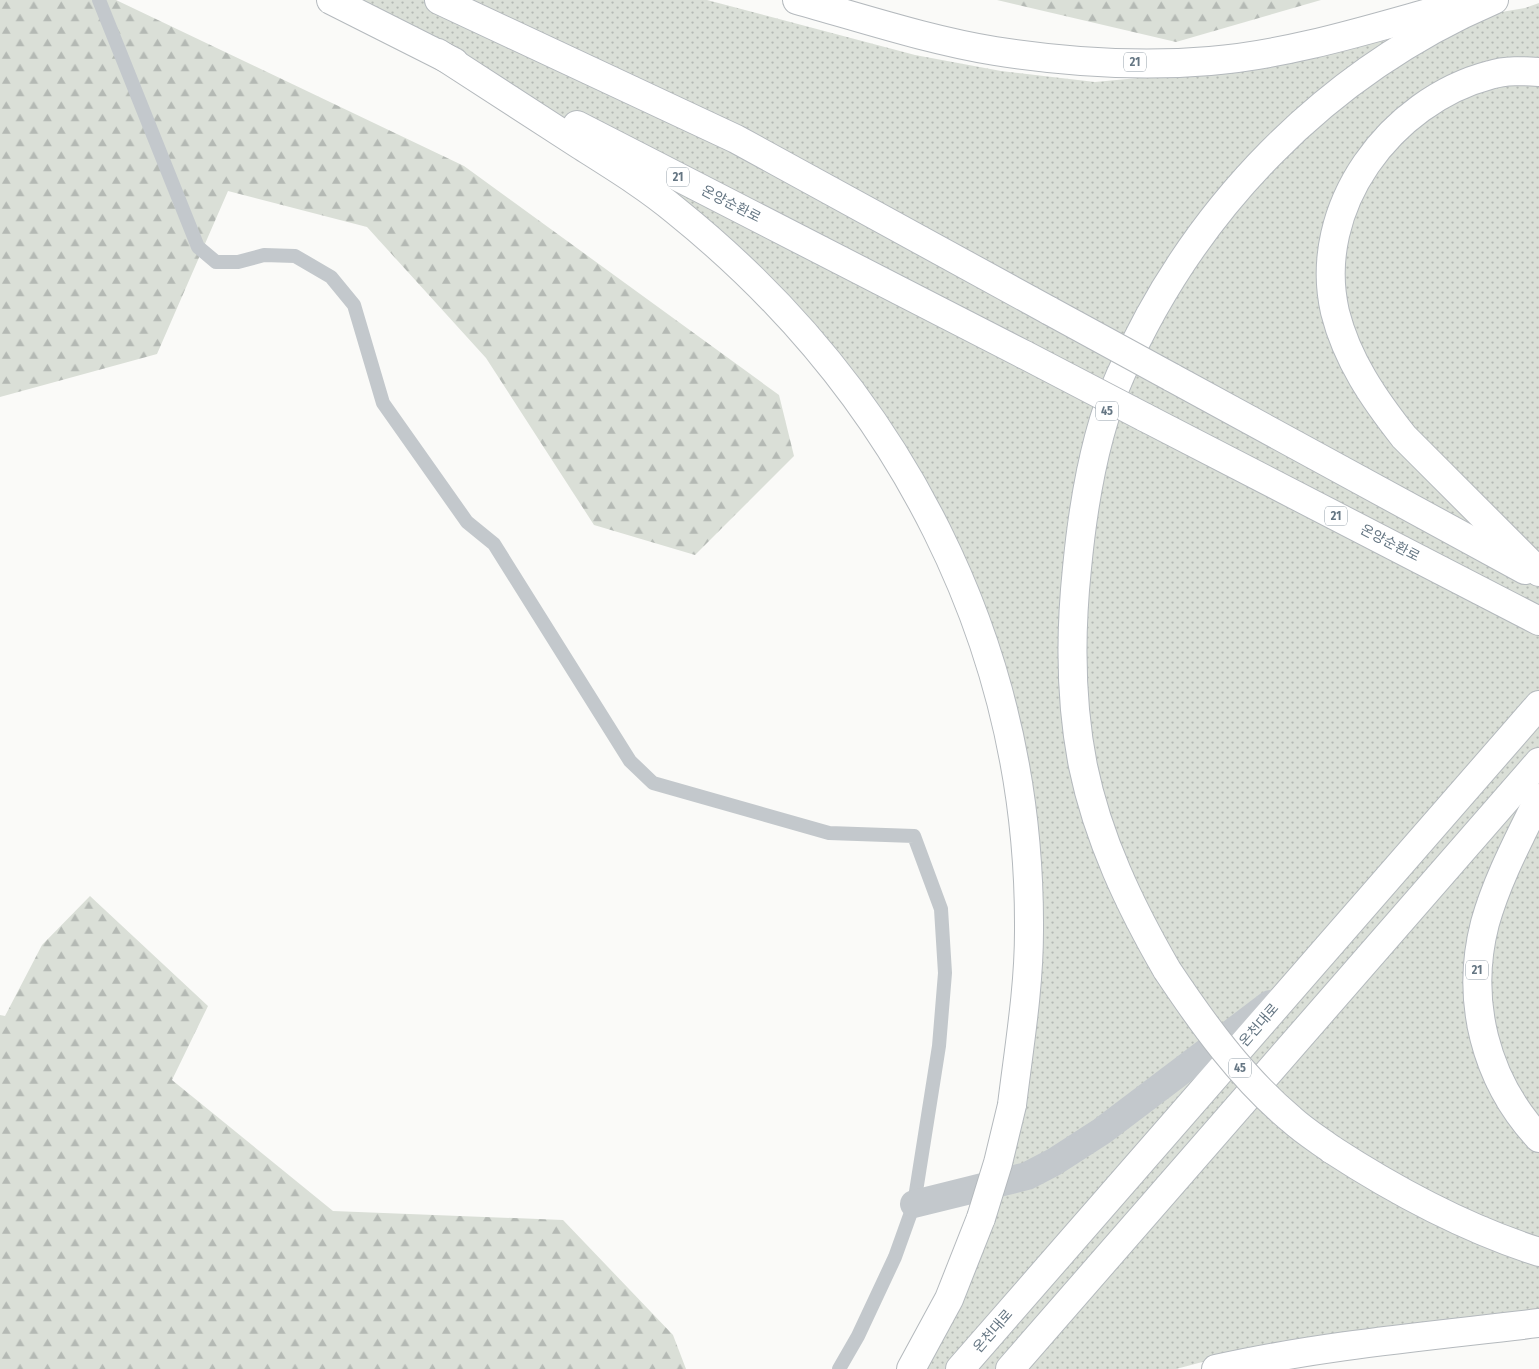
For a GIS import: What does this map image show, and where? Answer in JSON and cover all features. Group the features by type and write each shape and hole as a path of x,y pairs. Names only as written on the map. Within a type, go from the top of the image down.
{"main road":[{"name":"온양순환로","path":"330,0 438,53 1534,618"},
{"path":"439,0 736,139 1539,578"},
{"name":"21","path":"797,0 910,32 994,50 1069,60 1150,63 1210,61 1265,54 1312,44 1473,0"},
{"name":"45","path":"1494,0 1429,32 1372,68 1328,101 1255,167 1187,252 1161,295 1120,377 1106,415 1086,501 1073,600 1072,655 1076,722 1084,768 1108,850 1130,903 1167,970 1198,1018 1253,1082 1291,1119 1331,1149 1376,1178 1434,1210 1498,1239 1539,1252"},
{"path":"438,53 641,184 705,235 816,345 865,411 919,495 950,556 979,629 1003,713 1015,772 1027,869 1029,931 1026,989 1012,1105 998,1163 981,1218 949,1299 911,1369"},
{"path":"1539,72 1492,74 1466,82 1426,104 1385,139 1355,182 1345,203 1336,232 1332,285 1335,311 1348,347 1369,391 1404,437 1539,572"},
{"name":"온천대로","path":"960,1369 1539,704"},
{"path":"1010,1369 1539,762"},
{"name":"21","path":"1539,798 1492,900 1480,950 1477,973 1480,1020 1484,1043 1492,1066 1513,1106 1539,1138"},
{"path":"1216,1369 1308,1350 1539,1323"}],"street":[{"path":"914,1204 1027,1176 1054,1162 1102,1132 1291,989"}],"lane":[{"path":"99,0 198,246 216,262 238,262 264,255 295,256 331,277 354,305 383,403 467,522 494,544 630,761 652,783 829,833 914,836 940,909 945,973 939,1046 914,1204 895,1257 858,1336 839,1369"}],"green space":[{"path":"0,0 116,0 464,166 779,395 794,456 695,555 594,525 486,358 367,227 228,191 157,354 0,397"},
{"path":"359,0 707,0 915,55 1001,71 1095,82 1267,66 1389,31 1525,8 1539,3 1539,1315 1281,1341 1176,1369 920,1369 992,1202 1032,856 948,542 776,297"},
{"path":"997,0 1321,0 1176,42"},
{"path":"90,896 208,1006 172,1080 333,1211 563,1220 673,1335 686,1369 0,1369 0,1015 5,1016 42,945"}]}
